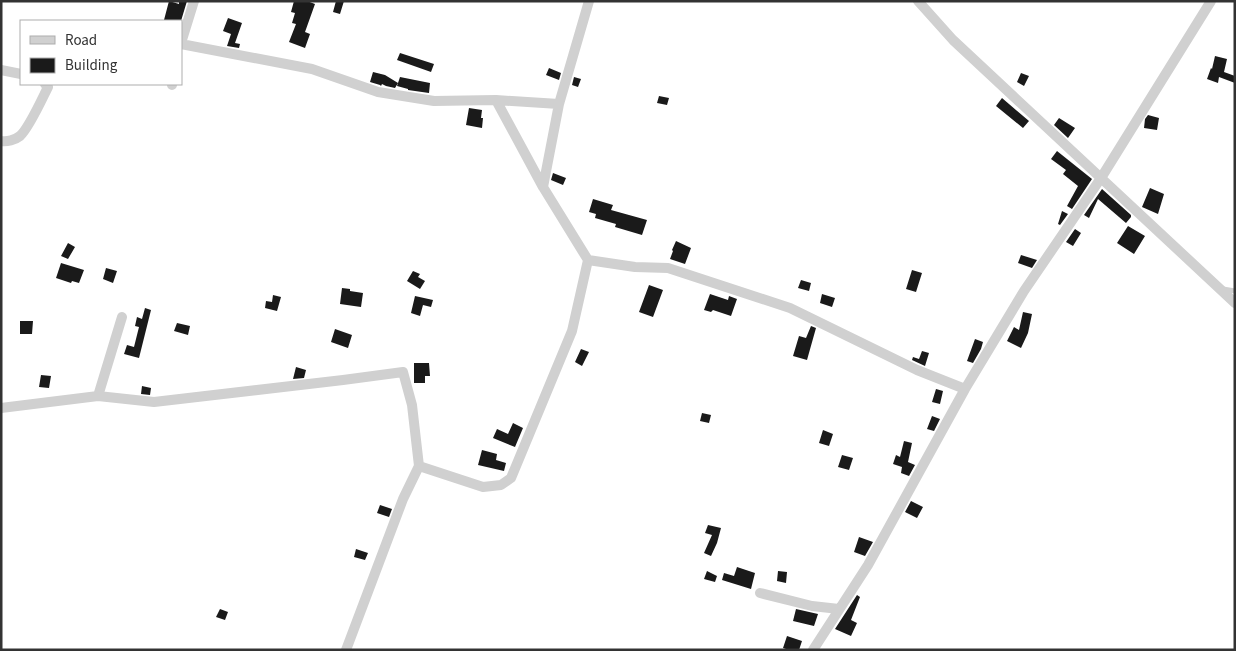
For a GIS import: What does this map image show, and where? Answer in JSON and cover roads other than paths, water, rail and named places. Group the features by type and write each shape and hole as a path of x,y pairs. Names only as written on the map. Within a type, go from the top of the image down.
{"street":[{"path":"182,40 194,1"},
{"path":"543,187 559,104 589,1"},
{"path":"918,1 953,40 1235,303"},
{"path":"813,650 868,565 965,390 1024,291 1100,178 1211,1"},
{"path":"182,43 312,69 378,92 434,101 496,100 559,104"},
{"path":"1,70 20,74"},
{"path":"1,141 12,140 20,135 31,120 48,87 46,85"},
{"path":"419,466 483,487 501,485 512,478 572,331 588,260 543,187 496,100"},
{"path":"588,260 635,267 668,268 790,308 917,370 965,390"},
{"path":"98,396 122,317"},
{"path":"1,408 98,396 154,402 403,372 412,405 419,466 403,499 346,650"},
{"path":"760,593 812,606 839,609"}],"lane":[{"path":"1219,288 1235,291"}]}
